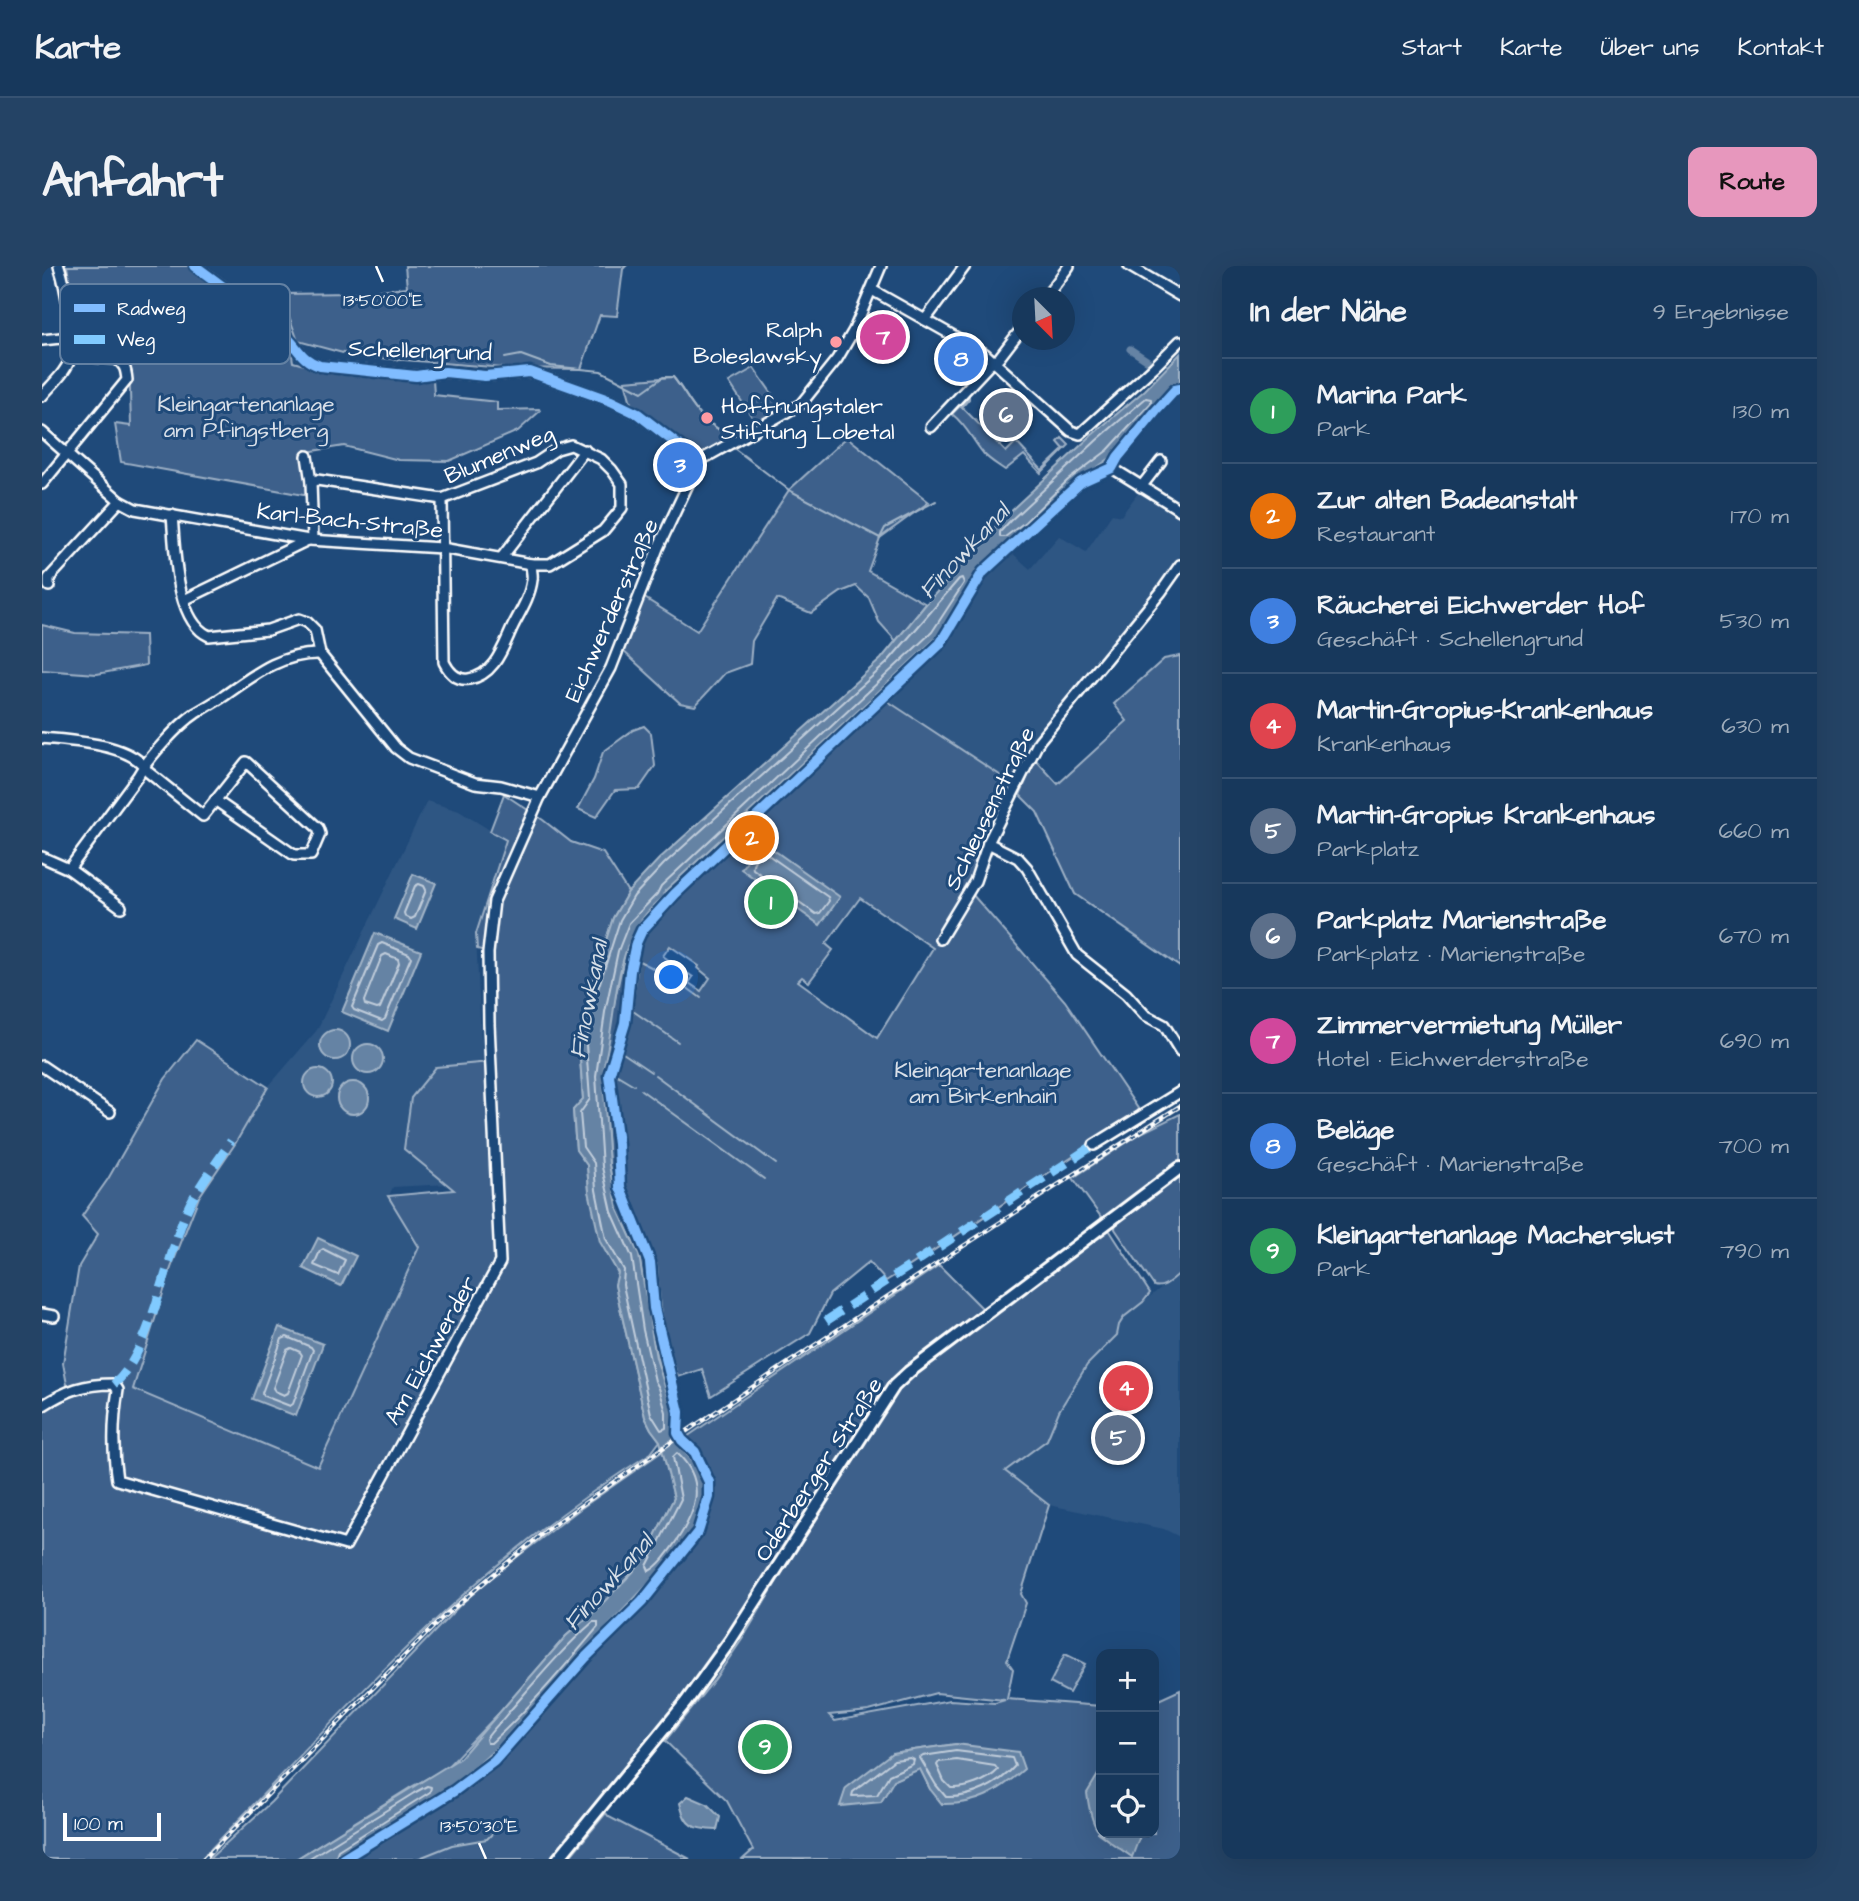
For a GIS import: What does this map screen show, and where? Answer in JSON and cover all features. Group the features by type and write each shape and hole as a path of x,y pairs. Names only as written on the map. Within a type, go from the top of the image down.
{"main road":[{"name":"Oderberger Straße","path":"558,1859 637,1763 730,1641 894,1386 918,1364 1180,1168"}],"street":[{"path":"60,266 63,284"},
{"name":"Schellengrund","path":"195,266 218,284"},
{"path":"699,461 801,404 814,390 854,330 881,266"},
{"path":"925,320 965,266"},
{"path":"1053,287 1069,266"},
{"path":"1129,266 1180,296"},
{"path":"872,290 995,361 1071,431 1080,434 1180,341"},
{"path":"42,340 60,339"},
{"path":"930,428 1012,340"},
{"name":"Schellengrund","path":"290,341 304,359 320,366 409,376 444,372 485,376 530,372 611,401 638,414 699,461"},
{"path":"42,396 67,364"},
{"path":"42,484 127,380 123,364"},
{"name":"Karl-Bach-Straße","path":"42,432 120,500 135,509 311,540 442,548 531,564 550,564 603,531 622,508 622,484 612,470"},
{"name":"Blumenweg","path":"311,482 317,480 442,499 536,463 565,445 585,450 601,459 612,470"},
{"path":"502,557 585,450"},
{"path":"184,600 311,540 311,482 307,456"},
{"name":"Eichwerderstraße","path":"524,833 540,797 611,668 658,548 699,461"},
{"path":"1141,486 1161,461"},
{"path":"1112,468 1180,510"},
{"path":"442,499 444,662 453,675 463,680 479,677 492,667 527,598 532,579 531,564"},
{"path":"49,586 50,578 120,500"},
{"path":"172,515 176,561 184,600 189,620 200,632 209,636 268,630 299,619 307,622 315,630 320,654 383,734 409,758 475,783 501,786 540,797"},
{"name":"Schleusenstraße","path":"940,939 975,881 988,843 1039,741 1180,565"},
{"path":"69,869 144,764 194,714 253,674 276,662 320,654"},
{"path":"42,738 102,744 144,764 148,772 203,816 215,800 246,762 318,828 320,834 311,855 294,855 215,800"},
{"name":"Am Eichwerder","path":"42,1406 69,1390 97,1384 114,1384 118,1390 113,1455 117,1480 346,1545 500,1262 488,953 494,901 524,833"},
{"path":"988,843 1018,858 1027,867 1077,955 1126,994 1145,1015 1164,1026 1180,1051"},
{"path":"42,857 69,869 121,907"},
{"path":"42,1066 110,1112"},
{"path":"1094,1145 1180,1092"},
{"path":"42,1314 54,1316"}],"shaded area":[{"path":"1141,489 1180,512 1180,562 1160,591 1074,689 1034,740 1012,783 886,700 943,645 984,574 1009,550 1030,569 1059,536 1086,552 1112,514 1121,516"},
{"path":"427,801 459,811 506,840 476,935 481,1038 487,1043 489,1132 468,1183 393,1187 389,1196 419,1247 318,1468 133,1389 171,1268 199,1197 235,1144 268,1087 317,1030"},
{"path":"1180,1273 1180,1537 1164,1529 1049,1505 1004,1471 1047,1440 1059,1411 1087,1365 1117,1336 1124,1317"}],"green space":[{"name":"Kleingartenanlage am Pfingstberg","path":"67,266 191,266 215,284 70,284"},
{"path":"405,266 626,266 623,269 617,316 600,315 581,369 505,368 354,356 298,341 290,319 290,294 352,293 407,287"},
{"name":"Kleingartenanlage am Pfingstberg","path":"290,341 293,362 362,375 433,379 434,395 497,402 497,410 540,411 518,431 449,461 399,460 344,446 306,452 309,496 121,462 115,424 131,426 129,364 290,364"},
{"path":"754,368 782,408 756,423 729,382"},
{"path":"673,377 697,411 727,439 698,455 631,403 625,381"},
{"path":"969,397 962,407 1006,452 1016,442 1042,470 1064,449 1058,442 1062,438 1069,445 1041,473 1024,455 1005,470 985,456 952,414"},
{"path":"847,437 929,502 880,538 868,571 926,604 896,641 879,622 869,598 856,586 841,592 811,613 777,599 752,641 750,664 725,673 695,706 680,703 622,650 643,597 697,631 789,490"},
{"path":"42,625 75,633 145,635 146,665 97,674 42,670"},
{"path":"1180,656 1180,967 1075,894 1037,812 1020,795 1035,759 1058,784 1127,721 1114,704 1164,659"},
{"name":"Kleingartenanlage am Birkenhain","path":"886,700 1012,783 985,840 973,881 949,926 973,895 1065,1001 1141,1113 886,1281 869,1262 830,1294 810,1333 711,1396 702,1369 678,1377 663,1321 657,1264 650,1262 620,1187 618,1144 609,1075 625,1023 630,971 636,943 642,930 646,932 675,894 750,822","holes":["860,898 933,948 877,1038 798,981 802,977 809,982 833,950 826,944","670,946 699,966 710,978 701,991 689,983 693,977 663,956"]},
{"path":"644,726 651,733 655,766 639,789 615,790 596,817 578,809 594,779 603,752 633,730"},
{"path":"504,794 571,842 603,853 628,892 613,918 590,991 579,1044 583,1099 573,1110 576,1150 587,1165 589,1191 618,1273 615,1285 645,1417 660,1441 651,1453 554,1520 464,1594 363,1691 201,1859 42,1859 42,1406 68,1390 63,1363 79,1266 98,1234 82,1216 108,1179 165,1079 196,1040 268,1087 235,1144 199,1197 171,1268 133,1389 318,1467 419,1247 388,1196 454,1190 404,1149 411,1098 436,1067 490,1062 494,1029 494,953 477,949 476,934 506,840 490,831"},
{"path":"664,897 665,900 641,929 630,957 622,1021 610,1060 607,1085 618,1187 623,1207 649,1266 652,1308 668,1378 662,1380 650,1329 639,1255 618,1210 609,1165 603,1077 612,1013 625,953 635,927 654,904"},
{"path":"1180,1114 1180,1163 1104,1221 1073,1178 1141,1133"},
{"path":"1180,1172 1180,1273 1158,1287 1154,1286 1115,1229 1116,1220"},
{"path":"1106,1230 1110,1231 1150,1293 1124,1317 1117,1335 1087,1365 1059,1411 1047,1440 1005,1471 1049,1505 1021,1594 1026,1603 1007,1660 1013,1669 1007,1699 1096,1706 1096,1838 1105,1838 1131,1856 1139,1838 1159,1838 1159,1700 1180,1690 1180,1859 743,1859 753,1850 727,1801 665,1741 715,1679 743,1638 816,1516 898,1389 913,1373","holes":["936,1693 1005,1700 995,1703 950,1700 835,1721 829,1715 869,1711","956,1744 985,1749 930,1789 920,1768 894,1780 892,1753"]},
{"path":"939,1265 985,1311 879,1399 728,1639 646,1748 552,1859 337,1859 429,1800 494,1750 539,1705 677,1553 697,1520 704,1502 689,1455 678,1443"},
{"path":"663,1451 674,1498 644,1558 594,1612 566,1636 500,1712 445,1769 411,1787 296,1859 209,1859 271,1802 461,1604 500,1570 580,1509"},
{"path":"1065,1654 1085,1664 1069,1693 1050,1683"},
{"path":"606,1813 609,1817 690,1859 568,1859"}],"water":[{"path":"1180,354 1180,383 1174,386 1142,426 1113,456 1072,485 979,572 937,637 665,891 664,897 647,913 634,932 620,974 604,1065 609,1165 618,1210 639,1255 656,1358 673,1412 673,1432 699,1470 704,1502 690,1533 673,1558 517,1729 480,1763 435,1798 337,1859 296,1859 460,1758 566,1636 633,1572 644,1558 674,1498 660,1441 645,1417 615,1285 618,1273 600,1242 589,1191 587,1165 576,1150 573,1110 583,1099 579,1044 590,991 613,918 628,892 659,859 881,659 1005,516 1145,390"},
{"path":"761,841 840,897 820,925 741,869"},
{"path":"413,874 436,883 417,929 394,919"},
{"path":"375,933 421,951 388,1031 342,1012"},
{"path":"335,1030 341,1031 349,1039 349,1051 341,1059 335,1060 329,1059 321,1051 320,1045 321,1039 329,1031"},
{"path":"368,1044 379,1048 383,1059 379,1070 368,1074 357,1070 353,1059 357,1048"},
{"path":"318,1069 328,1073 332,1083 328,1093 318,1097 308,1093 304,1083 308,1073"},
{"path":"353,1082 364,1087 369,1098 364,1109 353,1114 342,1109 337,1098 342,1087"},
{"path":"318,1238 356,1256 341,1286 303,1268"},
{"path":"279,1327 323,1344 296,1416 252,1399"},
{"path":"956,1744 1018,1752 1024,1769 986,1796 966,1802 942,1804 930,1789 920,1769 894,1780 881,1802 840,1806 846,1788 892,1753"},
{"path":"1096,1778 1096,1827 1092,1817 1087,1793"},
{"path":"688,1796 707,1804 720,1817 717,1830 702,1829 688,1822 680,1803"},
{"path":"1106,1838 1139,1838 1132,1857"}],"waterway":[{"path":"1130,349 1151,363"},
{"path":"505,358 521,355 551,366 601,371 642,392 663,377 673,377 700,415 728,438"},
{"path":"735,449 789,490 880,538 885,528 936,501"},
{"path":"619,1132 613,1074 632,1011 640,945 647,934"},
{"path":"637,960 658,973 668,974 701,998"},
{"path":"633,1011 678,1042"},
{"path":"619,1054 623,1053 651,1072"},
{"path":"614,1073 634,1085"},
{"path":"655,1075 776,1164"},
{"path":"641,1090 764,1179"},
{"path":"417,1859 452,1845 487,1839 509,1817"}],"railway":[{"path":"204,1859 444,1616 549,1528 687,1431 948,1256 1180,1106"}],"marked path":[{"path":"114,1384 127,1370 148,1328 187,1210 231,1141"},
{"path":"826,1321 1094,1145"}],"cycle path":[{"path":"195,266 220,284"},
{"path":"290,341 308,360 320,366 416,376 445,372 485,376 530,372 611,401 638,414 699,461"},
{"path":"343,1859 454,1791 494,1761 585,1658 642,1602 698,1532 709,1497 709,1482 695,1452 678,1433 679,1412 654,1308 650,1262 620,1187 618,1144 609,1075 625,1023 630,971 636,943 642,930 675,894 940,644 983,572 1081,482 1112,468 1156,411 1175,390 1180,389"}],"place":[{"name":"Zimmervermietung Müller","path":"883,337"},
{"name":"Ralph Boleslawsky","path":"836,342"},
{"name":"Beläge","path":"961,359"},
{"name":"Parkplatz Marienstraße","path":"1006,415"},
{"name":"Hoffnungstaler Stiftung Lobetal","path":"707,418"},
{"name":"Räucherei Eichwerder Hof","path":"680,465"},
{"name":"Zur alten Badeanstalt","path":"752,838"},
{"name":"Marina Park","path":"771,902"},
{"name":"Martin-Gropius-Krankenhaus","path":"1126,1388"},
{"name":"Martin-Gropius Krankenhaus","path":"1118,1438"},
{"name":"Kleingartenanlage Macherslust","path":"765,1747"}],"water label":[{"name":"Finowkanal","path":"964,551"},
{"name":"Finowkanal","path":"588,999"},
{"name":"Finowkanal","path":"608,1582"}]}
